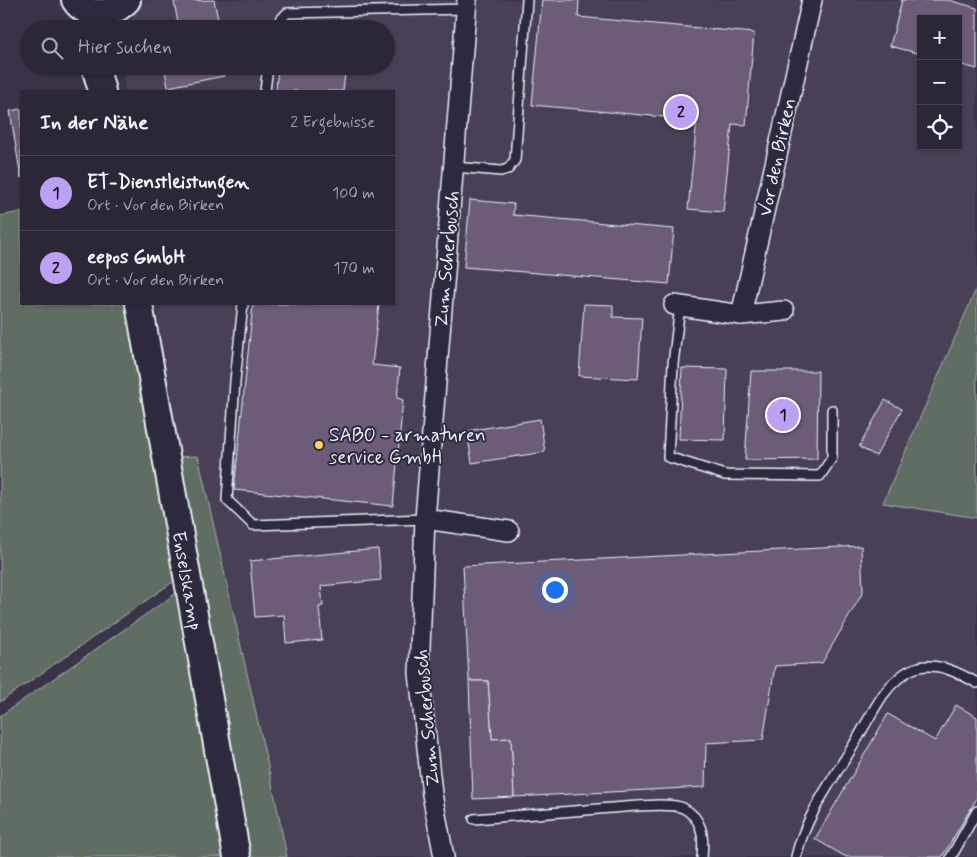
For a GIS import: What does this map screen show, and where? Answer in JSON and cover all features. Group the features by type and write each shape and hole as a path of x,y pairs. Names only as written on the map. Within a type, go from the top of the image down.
{"main road":[{"path":"76,2 87,10 99,13 121,12"},
{"path":"76,2 81,20"},
{"path":"98,75 102,90"},
{"path":"110,75 110,90"},
{"name":"Enselskamp","path":"139,305 237,857"}],"street":[{"name":"Vor den Birken","path":"741,315 812,0"},
{"name":"Zum Scherbusch","path":"444,857 432,794 418,673 425,519 467,5"},
{"path":"677,305 741,315 784,311"},
{"path":"425,519 509,531"}],"lane":[{"path":"454,167 501,171 508,169 514,160 527,0"},
{"path":"280,20 286,13 467,5"},
{"path":"265,90 267,75"},
{"path":"243,305 235,381 227,500 253,525 425,519"},
{"path":"677,305 668,457 725,475 820,476 832,458 832,410"},
{"path":"796,857 800,839 830,783 884,694 900,678 918,668 937,667 955,671 977,683"},
{"path":"474,819 652,805 681,807 692,814 701,826 704,839 702,857"},
{"path":"951,857 977,811"}],"shaded area":[{"path":"143,0 977,0 977,287 883,503 977,518 977,857 287,857 198,457 178,457 156,305 395,305 395,90 125,90 123,75 395,75 395,20 132,20 134,13"}],"green space":[{"path":"20,212 20,305 131,305 180,577 0,702 0,216"},
{"path":"977,287 977,518 883,503"},
{"path":"198,456 287,857 250,857 178,457"},
{"path":"178,592 226,857 0,857 0,716"}],"building":[{"path":"214,0 218,20 177,20 174,1"},
{"path":"542,0 579,0 578,17 754,33 746,125 732,124 723,212 688,209 697,120 532,105"},
{"path":"902,0 948,0 977,8 977,69 962,65 962,15 917,15 917,53 890,46"},
{"path":"166,75 224,75 224,76 168,87"},
{"path":"277,75 345,75 343,90 276,90"},
{"path":"20,109 20,172 10,111"},
{"path":"470,200 514,204 513,215 674,229 669,284 464,267"},
{"path":"584,304 613,305 613,317 642,318 638,379 579,376"},
{"name":"SABO - armaturen service GmbH","path":"253,305 379,305 372,365 400,368 397,398 403,400 393,506 234,490"},
{"path":"682,368 727,369 725,440 679,439"},
{"path":"751,371 818,371 817,459 745,460"},
{"path":"885,400 902,409 876,456 859,447"},
{"path":"540,419 545,452 472,463 467,431"},
{"path":"861,546 863,592 822,663 775,666 763,740 706,743 705,787 514,797 511,738 492,739 488,681 469,681 463,566"},
{"path":"378,549 381,580 321,586 323,606 319,607 322,640 286,643 284,615 255,617 250,561"},
{"path":"469,681 488,681 492,739 511,738 514,797 473,799"},
{"path":"956,705 977,717 977,798 942,857 846,857 815,839 888,714 935,741"}],"place":[{"name":"eepos GmbH","path":"681,112"},
{"name":"ET-Dienstleistungen","path":"783,415"},
{"name":"SABO - armaturen service GmbH","path":"319,445"}]}
